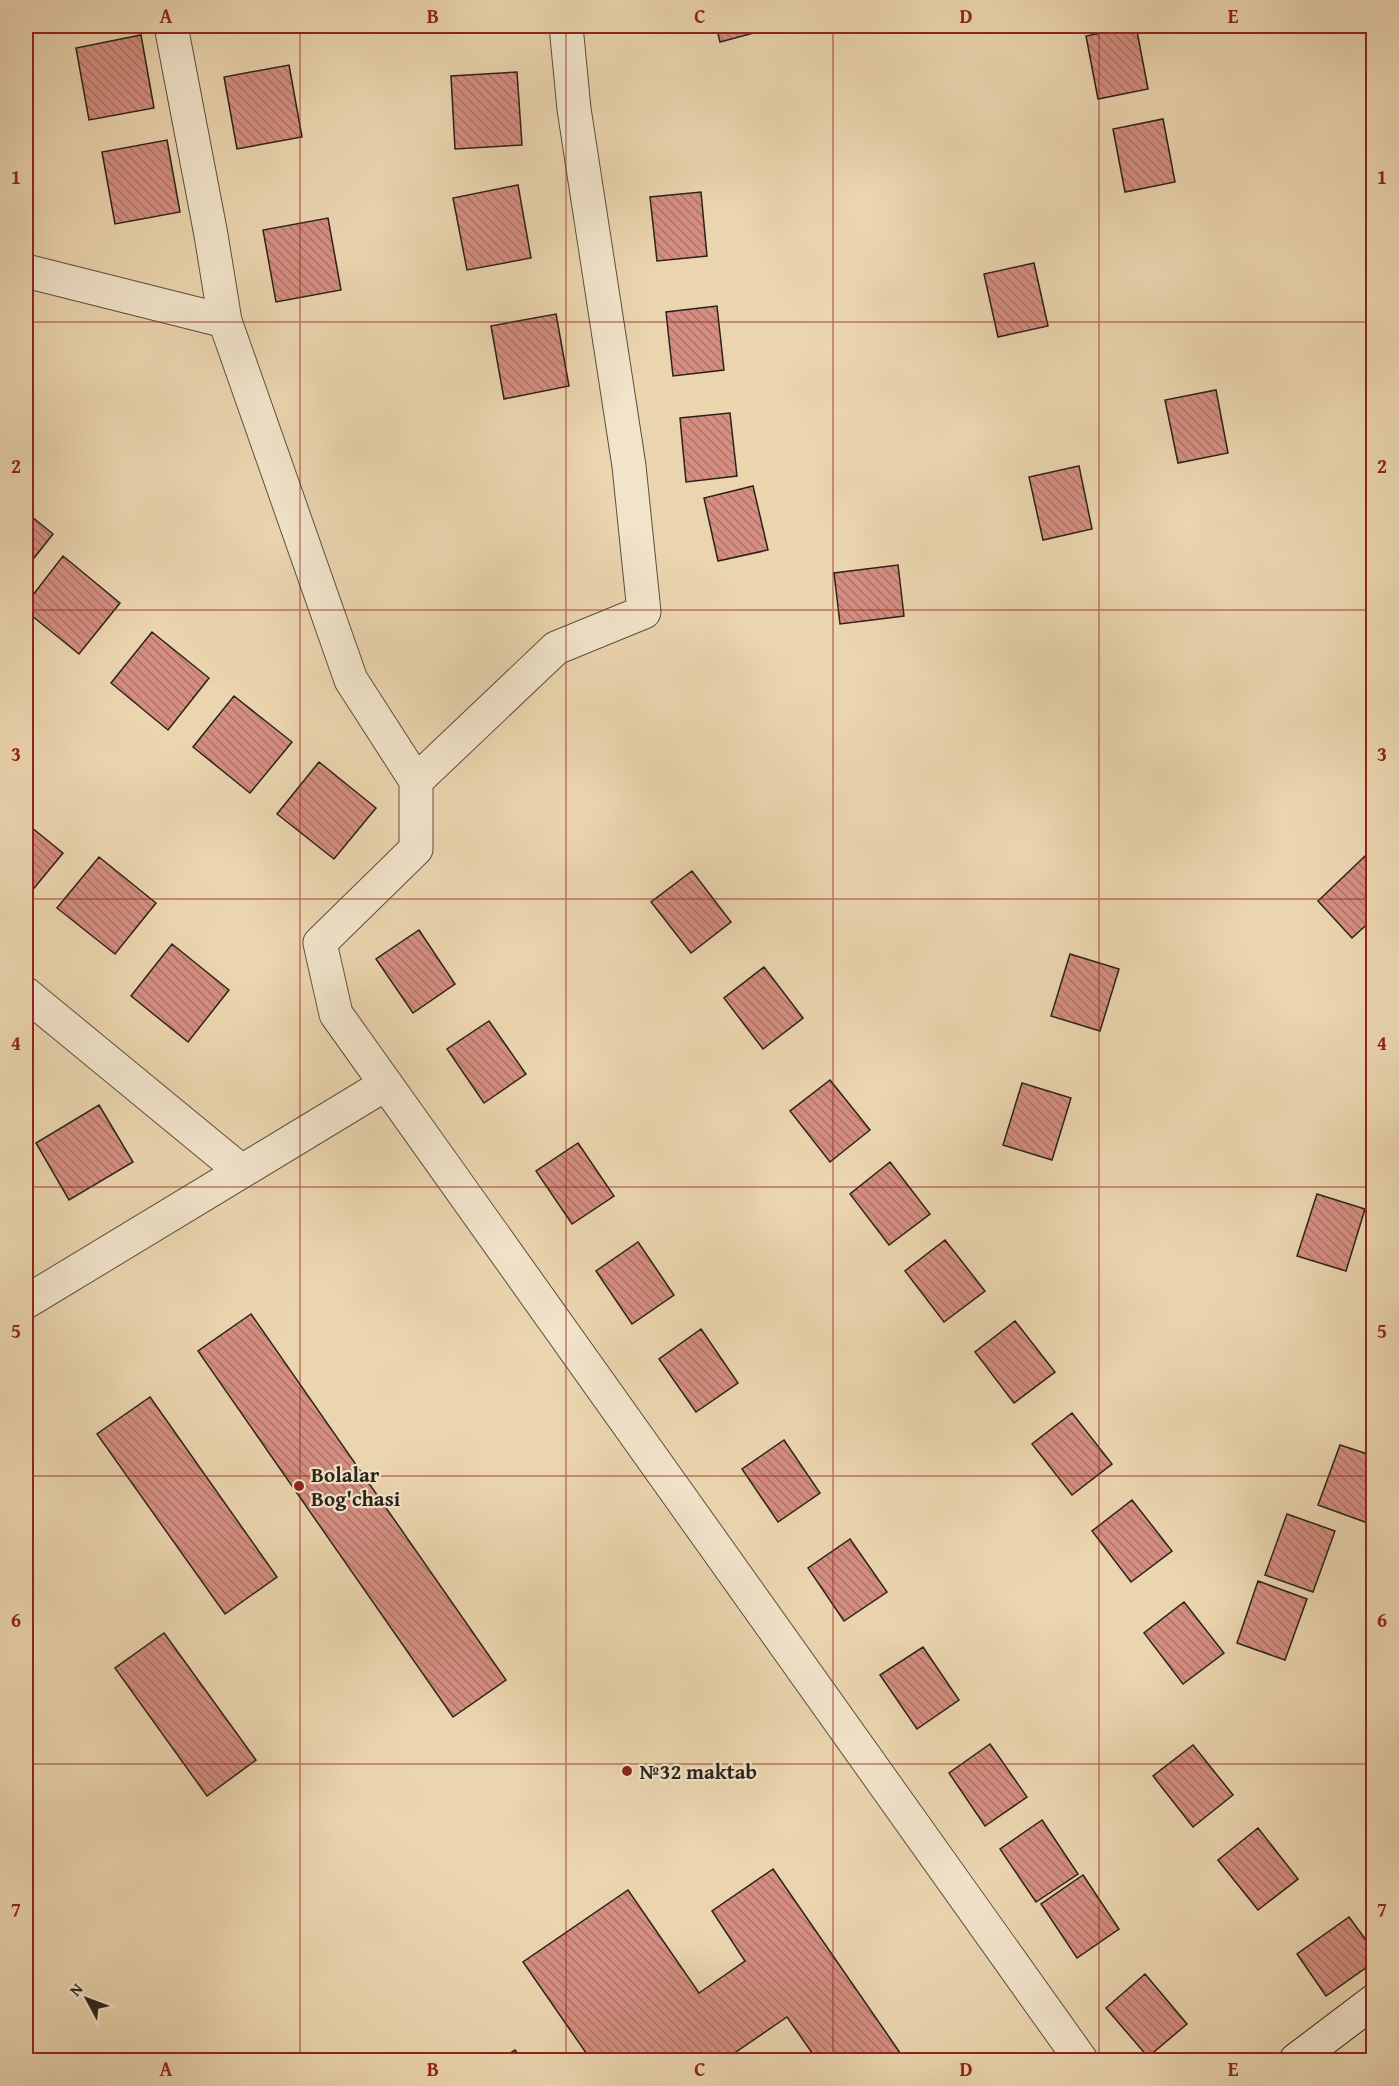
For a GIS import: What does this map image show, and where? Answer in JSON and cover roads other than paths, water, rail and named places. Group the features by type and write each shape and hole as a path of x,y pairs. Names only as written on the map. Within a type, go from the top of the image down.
{"street":[{"path":"171,26 225,321 351,680 416,782 416,849 321,943 336,1014 1081,2061"},
{"path":"416,782 556,648 644,612 628,466 574,109 566,26"},
{"path":"26,271 225,321"},
{"path":"26,994 240,1170"},
{"path":"26,1302 240,1170 386,1084"},
{"path":"1296,2061 1374,2001"}],"place":[{"name":"Bolalar Bog'chasi","path":"299,1486"},
{"name":"№32 maktab","path":"627,1771"}]}
